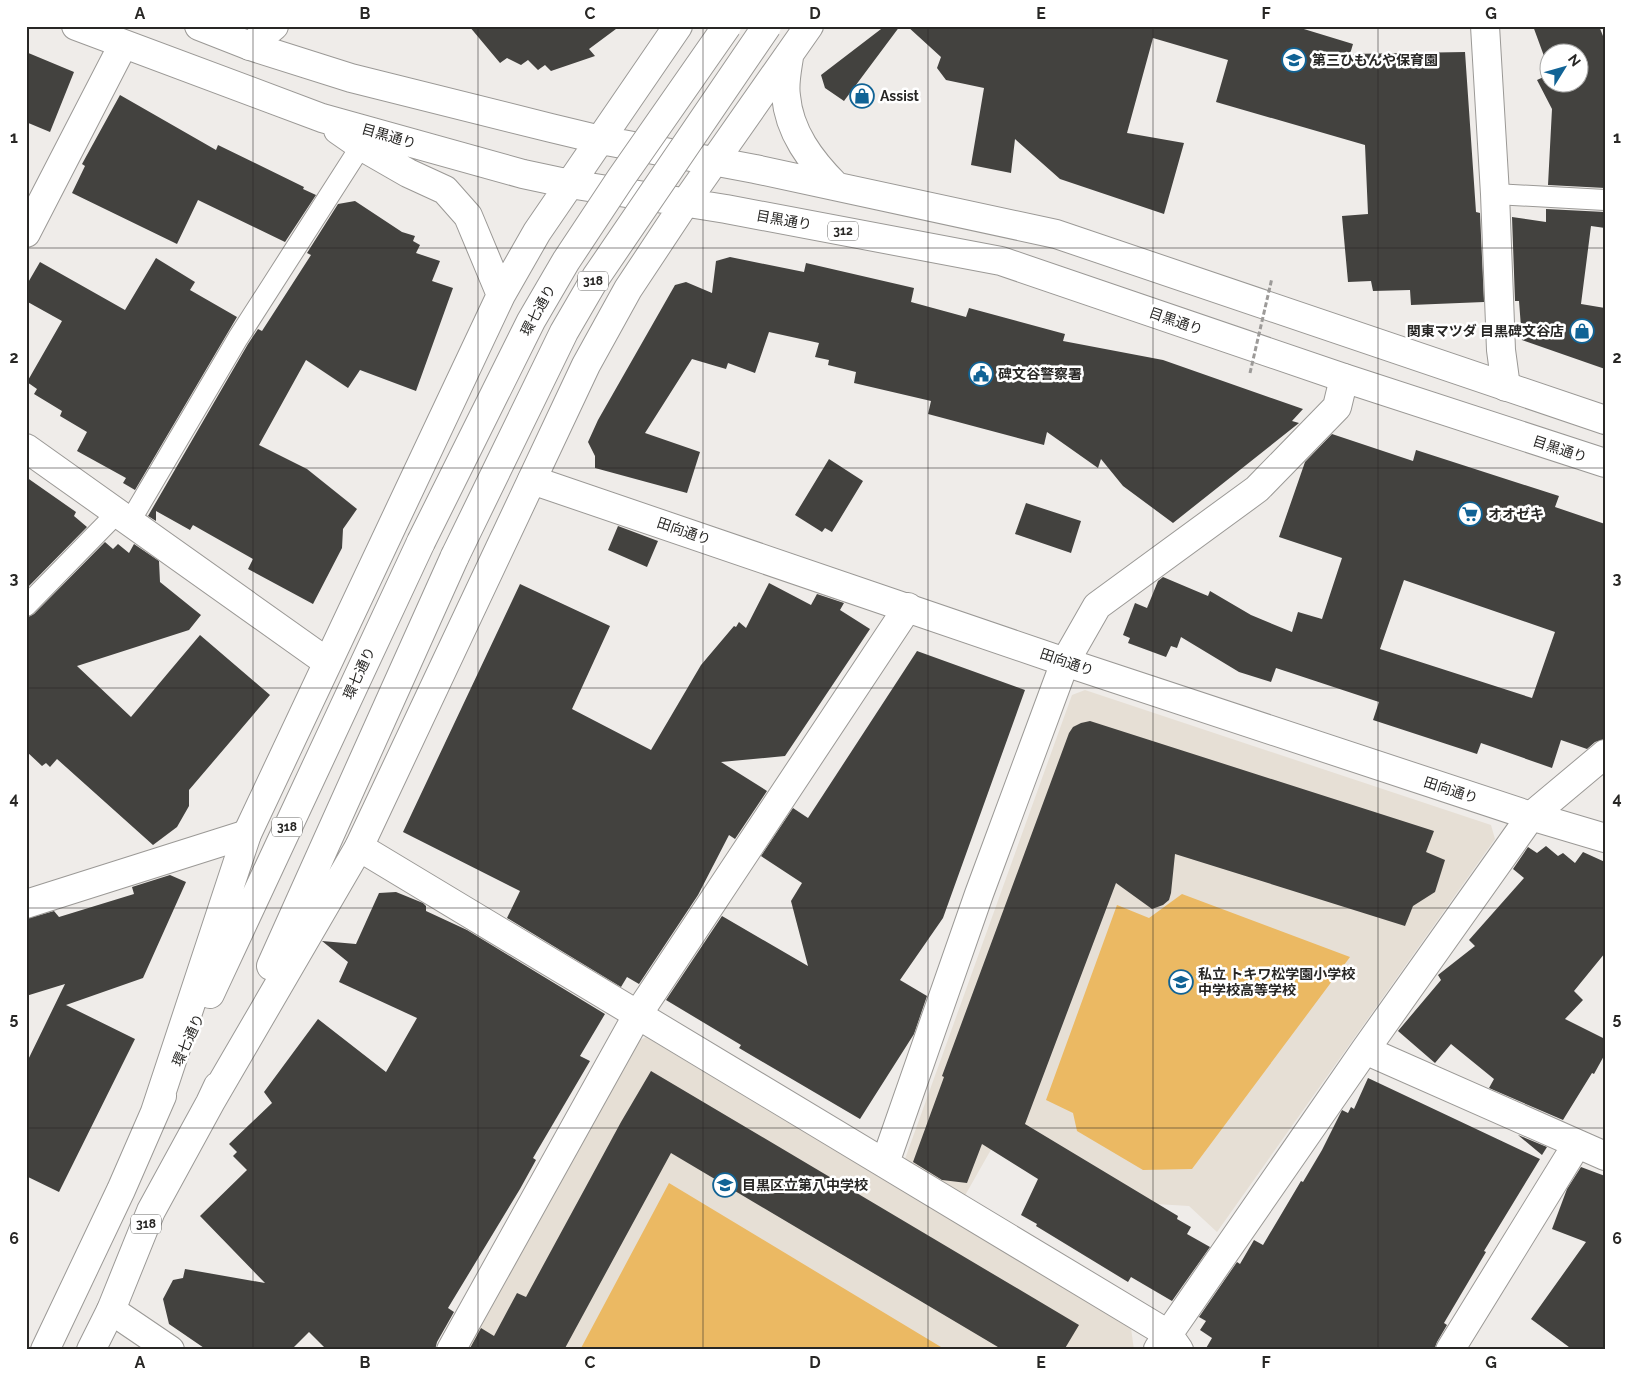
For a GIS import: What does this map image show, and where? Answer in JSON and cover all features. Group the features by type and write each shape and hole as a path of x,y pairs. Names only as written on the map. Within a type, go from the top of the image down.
{"main road":[{"name":"目黒通り","path":"76,26 322,118 523,174 570,184 812,225 1001,261 1344,378 1605,463"},
{"path":"199,26 250,46 351,78 601,140 715,161 1056,234 1605,420"},
{"path":"250,46 274,26"},
{"path":"154,1112 247,834 501,295 537,232 678,26"},
{"name":"環七通り","path":"45,1350 122,1190 154,1112 421,542 531,320 566,261 621,178 727,26"},
{"name":"318","path":"91,1350 111,1310 151,1211 210,1103 455,556 564,332 596,277 767,26"},
{"path":"210,1103 358,847 586,365 628,289 809,26"},
{"path":"1485,26 1495,194 1501,350 1506,386"},
{"path":"26,233 123,45"},
{"path":"789,56 785,94 794,128 808,155 836,186"},
{"path":"322,118 361,146 408,173 445,190 468,216 501,295"},
{"path":"885,1164 979,894 1065,662 1097,606 1257,489 1337,407 1344,378"},
{"path":"26,448 327,662"},
{"name":"田向通り","path":"532,480 1065,662 1531,816 1605,838"},
{"path":"451,1350 638,1014 908,607"},
{"path":"358,847 885,1164 1168,1345 1365,1050 1531,816 1605,754"},
{"path":"26,904 247,834"},
{"path":"1365,1050 1605,1156"},
{"path":"1450,1350 1577,1144"},
{"path":"111,1310 170,1350"}],"lane":[{"path":"26,606 123,518 361,146"},
{"path":"1495,194 1605,200"}],"path":[{"path":"1250,373 1272,278"}],"shaded area":[{"name":"私立 トキワ松学園小学校 中学校高等学校","path":"1085,690 1491,825 1495,839 1217,1232 1189,1206 1156,1204 1005,1125 963,1199 913,1170 905,1159 1072,695"},
{"path":"1182,894 1350,957 1192,1169 1143,1170 1077,1131 1073,1113 1046,1100 1117,905 1149,918"},
{"name":"目黒区立第八中学校","path":"646,1037 1131,1328 1134,1350 466,1350 635,1043"},
{"path":"669,1183 941,1347 939,1350 580,1350"}],"building":[{"path":"469,26 620,26 589,49 595,56 551,71 545,65 538,70 528,60 521,65 507,58 500,63"},
{"path":"885,26 900,26 844,101 825,88 821,75"},
{"path":"907,26 1294,26 1353,44 1350,54 1465,52 1476,212 1480,213 1484,302 1411,305 1410,290 1373,291 1371,281 1348,282 1342,216 1368,214 1365,145 1216,102 1228,60 1153,38 1127,133 1184,143 1164,214 1060,179 1015,139 1011,173 971,165 984,88 946,80 937,68 941,57"},
{"path":"1533,26 1599,26 1605,41 1605,188 1548,185 1552,109 1543,92 1588,92 1588,42 1539,42"},
{"path":"26,52 74,72 50,132 26,122"},
{"path":"120,95 216,150 218,145 304,187 303,189 316,195 285,242 198,200 177,244 72,193 85,166 82,164"},
{"path":"355,201 402,232 415,236 413,241 420,245 416,253 440,261 432,281 453,288 416,391 360,370 348,388 306,360 259,445 307,469 357,509 343,529 342,548 313,604 248,569 253,559 193,525 190,530 156,511 156,521 148,516 248,344 258,329 262,331 311,255 307,253 338,204"},
{"path":"1546,209 1605,212 1605,228 1591,226 1581,304 1605,308 1605,369 1522,340 1519,301 1515,301 1512,217 1546,222"},
{"path":"730,257 804,272 806,263 914,288 911,302 966,317 969,308 1065,334 1063,341 1163,360 1303,409 1292,421 1299,423 1173,523 1123,486 1101,459 1098,468 1047,432 1044,445 928,414 931,401 854,383 856,372 828,365 829,360 815,357 819,343 769,332 755,373 728,363 726,369 692,359 645,433 700,452 687,493 595,468 595,456 588,442 598,420 675,285 686,282 712,293 716,261"},
{"path":"156,258 195,282 190,290 237,317 135,490 123,483 126,478 77,451 87,432 60,416 62,411 34,394 37,389 27,382 62,321 26,301 26,286 40,262 125,310"},
{"path":"1332,434 1413,461 1416,450 1559,496 1555,507 1605,524 1605,739 1595,742 1587,749 1561,740 1552,768 1481,743 1477,754 1373,720 1379,702 1276,668 1271,682 1239,672 1181,637 1177,648 1171,646 1166,657 1128,643 1130,638 1123,635 1135,603 1147,608 1158,581 1163,577 1208,596 1210,591 1251,615 1292,632 1298,612 1322,619 1342,558 1279,537 1305,462","holes":["1404,580 1555,632 1532,698 1380,649"]},
{"path":"829,459 863,481 832,532 825,528 822,532 795,515"},
{"path":"26,477 76,512 74,516 87,527 26,589"},
{"path":"1026,503 1081,521 1071,553 1015,534"},
{"path":"618,526 658,541 647,567 608,550"},
{"path":"105,542 113,549 118,544 129,553 134,544 159,561 160,582 201,615 189,630 77,666 131,717 200,635 270,695 189,790 189,806 177,827 153,845 57,759 50,767 46,763 42,766 26,751 26,618 34,614"},
{"path":"769,583 811,605 817,594 844,603 840,610 870,629 785,756 721,762 767,791 735,839 729,835 698,895 639,984 627,977 621,987 507,918 520,891 403,832 520,584 610,626 572,709 651,750 701,665 734,626 736,627 739,622 746,628"},
{"path":"917,651 1025,690 943,918 900,980 927,996 914,1034 860,1119 739,1048 741,1045 666,1000 722,916 808,966 791,901 802,883 761,856 793,808 808,818"},
{"path":"1090,721 1434,831 1426,852 1445,860 1435,892 1413,906 1405,926 1175,854 1171,893 1169,900 1163,905 1152,909 1116,883 1025,1124 1178,1216 1177,1219 1191,1227 1187,1234 1210,1247 1172,1301 1131,1277 1128,1282 1021,1215 1038,1179 982,1144 967,1183 942,1180 913,1162 944,1077 942,1076 1069,733 1073,727"},
{"path":"1546,846 1558,856 1563,853 1575,863 1583,852 1605,862 1605,953 1574,991 1583,1000 1565,1019 1605,1039 1605,1054 1563,1120 1489,1088 1494,1079 1451,1044 1435,1063 1398,1031 1441,980 1438,975 1475,946 1469,940 1524,878 1513,869 1528,847 1537,853"},
{"path":"170,875 186,882 143,978 66,1005 135,1039 59,1192 26,1176 26,1064 65,984 26,996 26,919 54,911 59,917 134,894 132,887"},
{"path":"396,892 423,903 426,906 426,911 467,930 605,1014 580,1056 590,1061 533,1158 536,1160 520,1189 448,1308 454,1312 437,1342 435,1350 327,1350 309,1332 291,1350 207,1350 169,1324 163,1299 173,1280 183,1278 185,1269 265,1283 200,1216 247,1170 233,1156 237,1152 229,1144 272,1103 264,1092 318,1019 386,1072 417,1018 339,982 348,962 322,941 356,944 379,893"},
{"path":"651,1071 1079,1325 1064,1350 1003,1350 671,1153 564,1350 469,1350 481,1328 494,1336 517,1293 526,1297 621,1122"},
{"path":"1368,1078 1540,1159 1484,1251 1486,1252 1444,1323 1447,1325 1434,1350 1205,1350 1212,1338 1200,1330 1206,1321 1199,1317 1237,1262 1240,1264 1254,1240 1263,1245 1322,1150 1342,1110 1348,1113 1351,1107 1354,1109"},
{"path":"1518,1135 1547,1147 1542,1155"},
{"path":"1581,1167 1605,1176 1605,1350 1573,1350 1531,1319 1586,1242 1552,1229 1567,1189"}],"place":[{"name":"第三ひもんや保育園","path":"1294,60"},
{"name":"Assist","path":"862,96"},
{"name":"関東マツダ 目黒碑文谷店","path":"1582,331"},
{"name":"碑文谷警察署","path":"981,374"},
{"name":"オオゼキ","path":"1470,514"},
{"name":"私立 トキワ松学園小学校 中学校高等学校","path":"1181,982"},
{"name":"目黒区立第八中学校","path":"725,1185"}]}
